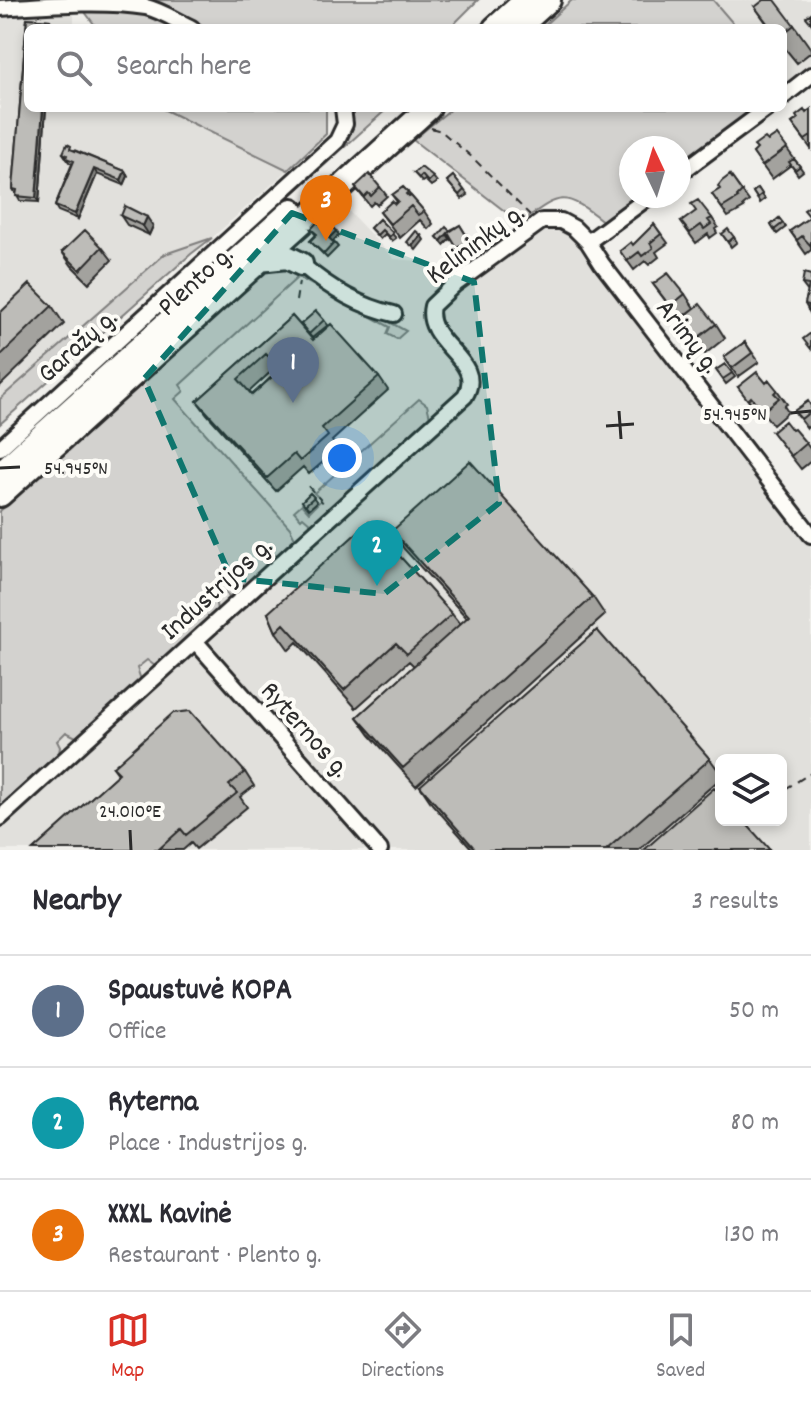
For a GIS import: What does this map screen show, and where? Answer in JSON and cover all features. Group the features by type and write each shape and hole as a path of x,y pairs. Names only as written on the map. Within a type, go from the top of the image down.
{"highway":[{"path":"499,24 526,0"},
{"path":"522,24 549,0"},
{"name":"Plento g.","path":"0,495 299,224 416,113"},
{"name":"Plento g.","path":"0,473 416,113"},
{"path":"299,224 296,249 302,264"},
{"path":"259,260 287,257 302,264"}],"street":[{"path":"0,8 83,3 132,5 149,8 183,24"},
{"path":"787,94 811,75"},
{"name":"Garažų g.","path":"0,448 337,141 345,124 344,112"},
{"path":"691,165 763,112"},
{"path":"588,242 634,208"},
{"name":"Kelininkų g.","path":"465,396 471,384 469,373 432,326 432,306 454,285 542,221 567,223 588,242"},
{"name":"Arimų g.","path":"588,242 811,535"},
{"path":"302,264 318,279 354,301 394,314"},
{"name":"Industrijos g.","path":"0,818 465,396"},
{"name":"Ryternos g.","path":"195,641 380,850"}],"path":[{"path":"416,113 492,176 526,212 542,221"},
{"path":"296,301 302,264"},
{"path":"308,486 333,515"},
{"path":"787,788 811,773"}],"highlighted area":[{"path":"292,213 474,282 499,503 384,594 231,578 144,379"}],"shaded area":[{"path":"76,0 478,0 454,24 94,24"},
{"path":"572,0 713,0 734,24 545,24"},
{"path":"713,0 811,0 811,63 787,83 787,24 734,24"},
{"path":"74,11 74,24 24,24 24,112 169,112 288,170 212,238 165,254 0,399 0,16"},
{"path":"169,112 326,112 326,134 288,170"},
{"path":"352,112 384,112 260,223 258,220 346,141"},
{"path":"447,112 751,112 691,160 691,136 619,136 619,208 624,208 604,222 579,204 562,199 520,223 413,140"},
{"path":"340,202 394,259 419,261 451,295 541,230 565,232 575,239 811,542 811,850 0,850 0,511"},
{"path":"212,238 0,424 0,399 142,274 165,254"},
{"path":"272,264 285,265 406,331 397,339 387,334 390,327 298,277 180,385 184,391 175,399 290,528 295,538 234,595 229,596 224,591 215,598 217,610 155,666 147,660 137,668 141,680 76,737 66,732 57,741 59,753 0,806 0,511"},
{"path":"419,399 427,405 430,417 316,521 311,524 303,517 301,519 294,511 302,504 309,512 321,500 314,493"}],"building":[{"path":"764,0 775,0 794,25 787,31 787,24 768,24 755,7"},
{"path":"27,18 50,20 50,24 27,24"},
{"path":"24,55 24,112 43,112 36,198 16,196 17,190 13,189"},
{"path":"811,109 811,136 805,140 792,123 804,110 806,113"},
{"path":"777,135 787,148 762,166 753,153 757,149 754,146 765,138 768,141"},
{"path":"67,144 71,146 70,149 125,171 121,180 94,169 75,214 55,206 74,161 63,153"},
{"path":"794,159 800,166 795,170 789,162"},
{"path":"421,167 433,177 428,182 422,175 419,178 414,173"},
{"path":"369,174 380,187 371,196 368,193 364,197 355,187"},
{"path":"730,175 742,192 722,208 712,194"},
{"path":"453,176 464,190 459,195 447,181"},
{"path":"403,187 424,211 418,215 411,206 390,224 380,212 392,201 395,204 398,201 392,195"},
{"path":"758,188 762,194 757,198 753,192"},
{"path":"698,200 712,218 708,220 711,224 704,229 701,225 690,233 681,222 696,211 691,204"},
{"path":"125,206 147,217 143,226 121,216"},
{"path":"810,206 811,246 802,236 797,240 790,231 810,217 804,210"},
{"path":"322,217 336,231 329,238 334,243 324,254 310,241 317,234 311,229"},
{"path":"779,218 783,223 774,230 771,225"},
{"path":"379,219 393,233 389,237 382,230 377,235 370,228"},
{"path":"654,224 661,234 650,243 653,248 642,256 639,252 627,261 620,251 631,242 633,245"},
{"path":"460,225 469,240 457,248 448,233"},
{"path":"446,227 450,236 447,234 441,241 437,237"},
{"path":"728,229 734,237 728,242 722,234"},
{"path":"85,230 102,247 80,270 62,252"},
{"path":"416,231 421,235 412,246 407,242"},
{"path":"668,273 685,294 670,306 653,284"},
{"path":"804,273 811,275 811,311 805,304 809,285 802,284"},
{"path":"30,284 52,306 0,356 0,313"},
{"path":"700,304 716,324 695,340 680,320"},
{"path":"316,311 324,320 309,334 301,324"},
{"path":"292,316 313,340 331,324 379,377 322,428 328,436 300,461 294,454 267,478 197,401","holes":["266,354 281,369 252,395 238,379"]},
{"path":"811,333 811,349 803,339"},
{"path":"745,342 752,353 732,368 724,357"},
{"path":"725,364 732,373 723,379 716,370"},
{"path":"757,372 766,383 769,380 779,398 763,411 751,397 748,400 738,387"},
{"path":"808,401 811,411 801,419 794,411"},
{"path":"785,421 806,443 791,456 772,432"},
{"path":"470,461 593,597 403,768 357,717 469,616 392,531"},
{"path":"310,493 314,497 305,505 302,501"},
{"path":"369,522 452,614 407,654 396,643 344,690 284,624 276,632 268,613"},
{"path":"597,630 710,759 606,850 476,850 420,786"},
{"path":"190,711 245,772 229,785 237,793 186,835 181,829 158,850 33,850 119,773 113,767 173,713"},
{"path":"714,788 715,826 748,826 770,850 644,850"}],"place":[{"name":"XXXL Kavinė","path":"326,241"},
{"name":"Spaustuvė KOPA","path":"293,403"},
{"name":"Ryterna","path":"377,586"}]}
